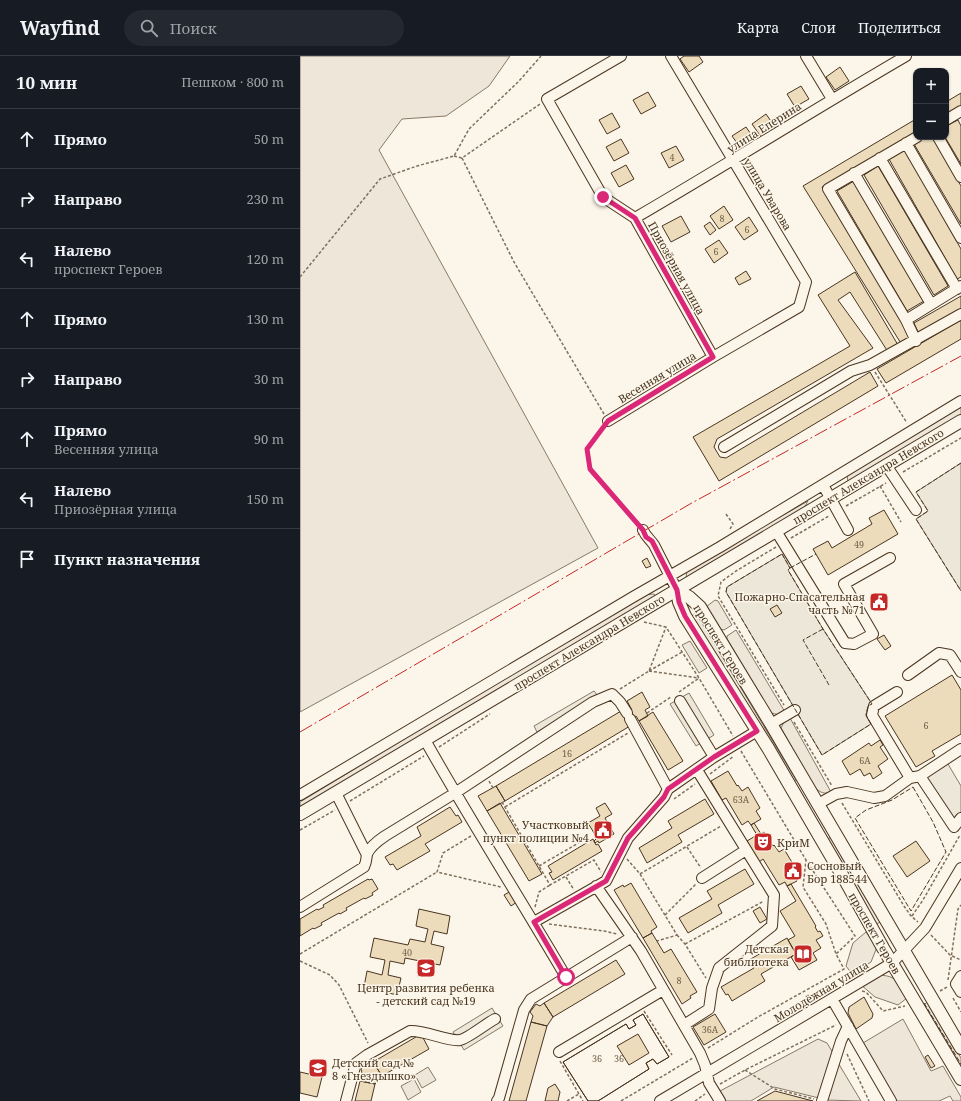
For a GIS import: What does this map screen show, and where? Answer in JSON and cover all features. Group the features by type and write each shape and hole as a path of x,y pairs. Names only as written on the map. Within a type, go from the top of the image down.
{"main road":[{"name":"проспект Александра Невского","path":"300,814 961,421"},
{"name":"проспект Героев","path":"677,590 690,597 700,607 818,804 961,1048"},
{"name":"проспект Героев","path":"677,590 679,602 685,616 757,731 961,1079"}],"street":[{"path":"547,99 621,56"},
{"name":"улица Уварова","path":"671,56 806,282"},
{"path":"806,56 832,99"},
{"name":"улица Еперина","path":"635,218 906,56"},
{"name":"Приозёрная улица","path":"547,99 603,197 635,218 713,357"},
{"path":"949,119 960,114"},
{"path":"913,139 828,189 906,320 916,341"},
{"path":"940,140 961,177"},
{"path":"906,143 961,238"},
{"path":"880,158 959,288 930,304 906,320"},
{"path":"854,174 930,304"},
{"name":"Весенняя улица","path":"608,421 799,307 806,282"},
{"path":"724,447 850,371 870,365 916,341 961,314"},
{"path":"300,795 633,596 670,577 961,401"},
{"path":"886,465 916,510"},
{"path":"822,485 848,530"},
{"path":"643,530 646,537 652,541 677,590"},
{"path":"776,531 845,643 854,644 873,634 844,584 890,558"},
{"path":"908,675 939,653 950,654 961,672"},
{"path":"897,692 874,706 872,715 915,777 954,827 961,818"},
{"path":"367,855 377,842 593,702 612,694 620,702 668,789"},
{"path":"680,701 714,757"},
{"path":"770,724 792,712"},
{"path":"539,922 606,881 628,838 664,797 668,789 714,757 757,731"},
{"path":"425,740 454,793 510,882 539,922 566,977"},
{"path":"818,804 836,794 847,792 874,798 885,796 961,749"},
{"path":"684,1024 709,1009 712,988 719,968 772,926 774,895 697,770"},
{"path":"300,906 364,867 367,861 367,855 336,793"},
{"path":"704,877 746,850"},
{"name":"Молодёжная улица","path":"660,1101 892,963 925,928 961,868"},
{"path":"596,886 627,936 641,950 684,1024 700,1053 712,1088 720,1101"},
{"path":"497,1101 500,1098 524,1010 531,999 627,936"},
{"path":"961,976 956,984 961,992"},
{"path":"559,1052 663,990"},
{"path":"832,999 891,1101"},
{"path":"346,1101 356,1063 410,1031 416,1031 453,1040 460,1040 495,1019"},
{"path":"817,1100 841,1042 846,1023"}],"path":[{"path":"454,156 469,129 518,82 541,56"},
{"path":"300,277 380,179 417,166 454,156 462,158 547,99"},
{"path":"462,158 514,262 608,421 587,449 590,469 643,530"},
{"path":"870,365 906,421"},
{"path":"880,486 901,522"},
{"path":"726,514 733,524"},
{"path":"718,596 792,712 836,794 904,906"},
{"path":"644,622 666,627 699,678 806,860 855,936 836,954"},
{"path":"649,671 666,627"},
{"path":"612,694 682,652"},
{"path":"649,671 699,678"},
{"path":"647,713 653,709"},
{"path":"300,830 431,752 492,713"},
{"path":"504,807 634,729"},
{"path":"668,803 736,755"},
{"path":"502,802 550,885"},
{"path":"640,874 720,827"},
{"path":"300,954 437,872 443,853 478,831"},
{"path":"911,916 961,833"},
{"path":"539,866 587,838"},
{"path":"665,915 704,877 687,847"},
{"path":"624,856 640,874 677,935 685,944 708,981"},
{"path":"535,907 539,892 594,860 606,881"},
{"path":"621,1101 758,1017 844,969 836,954 826,924 803,887 806,860"},
{"path":"437,872 501,887 510,882"},
{"path":"566,877 578,897"},
{"path":"685,944 765,900"},
{"path":"947,987 950,955 958,909 961,904"},
{"path":"539,922 604,930 627,936"},
{"path":"657,941 677,935"},
{"path":"950,955 961,960"},
{"path":"300,961 330,976 339,985 373,1052"},
{"path":"857,990 866,992 883,1011 916,1004"},
{"path":"950,993 961,1012"},
{"path":"640,1003 672,1055"},
{"path":"695,1101 712,1088 745,1070 831,1028 846,1023"},
{"path":"841,1042 869,1101"},
{"path":"559,1052 556,1054 583,1101"},
{"path":"745,1070 776,1089 817,1100"},
{"path":"567,1101 578,1094"}],"shaded area":[{"path":"300,56 510,56 489,86 446,116 402,119 379,150 598,548 300,712"},
{"path":"961,407 961,415 848,482 847,475"},
{"path":"961,463 961,591 916,519 928,511 916,492"},
{"path":"808,501 803,510 686,578 687,570"},
{"path":"782,554 790,568 788,570 823,629 872,704 868,707 866,715 871,724 822,755 726,592 727,587"},
{"path":"654,594 656,596 300,808 300,802 642,595"},
{"path":"715,600 718,601 732,625 724,630 720,629 706,607"},
{"path":"696,613 796,780 793,782 692,616"},
{"path":"736,630 785,712 780,715 771,713 727,639 727,636"},
{"path":"690,641 707,668 699,673 682,645"},
{"path":"594,691 598,696 537,732 534,726"},
{"path":"689,693 714,735 696,746 670,704"},
{"path":"790,718 831,792 822,792 814,787 781,728 784,722"},
{"path":"945,759 961,786 961,818 954,827 920,776"},
{"path":"831,837 881,922 876,924 827,840"},
{"path":"866,932 877,947 871,962 852,974 846,966 853,943"},
{"path":"879,975 890,977 897,981 907,998 898,1005 875,997 860,984"},
{"path":"927,1002 961,1058 961,1067 924,1005"},
{"path":"492,1008 503,1026 464,1050 453,1032"},
{"path":"903,1019 931,1071 943,1066 961,1097 961,1101 953,1101 950,1096 939,1101 897,1101 863,1043"},
{"path":"818,1039 827,1043 833,1053 819,1098 774,1087 751,1101 726,1101 720,1091"},
{"path":"837,1061 861,1101 825,1100"},
{"path":"428,1067 436,1080 422,1088 415,1075"},
{"path":"414,1079 421,1092 408,1100 401,1086"}],"building":[{"path":"684,56 699,56 703,62 689,72 680,59"},
{"path":"840,67 849,81 835,90 826,77"},
{"path":"801,86 809,99 795,107 787,94"},
{"path":"648,92 656,106 641,114 633,100"},
{"path":"961,93 961,106 949,113 949,100"},
{"path":"612,113 620,127 607,134 599,120"},
{"path":"766,114 775,127 761,137 752,124"},
{"path":"958,120 961,126 961,164 947,140 949,140 949,124"},
{"path":"913,121 913,135 822,187 912,340 902,345 803,186"},
{"path":"746,127 755,140 742,150 732,136"},
{"path":"621,139 629,153 614,161 606,147"},
{"path":"921,140 934,140 961,186 961,224 914,144"},
{"path":"676,146 684,160 669,168 661,153"},
{"path":"905,150 961,249 961,277 957,279 889,159"},
{"path":"626,165 634,179 619,187 611,173"},
{"path":"878,166 948,286 934,295 864,175"},
{"path":"854,181 924,301 907,311 837,191"},
{"path":"724,206 733,220 719,229 710,216"},
{"path":"681,216 690,232 671,242 662,226"},
{"path":"749,217 758,231 744,240 735,227"},
{"path":"710,222 716,230 710,235 704,226"},
{"path":"719,240 728,253 714,263 705,249"},
{"path":"746,271 751,279 739,285 735,278"},
{"path":"855,272 898,345 888,352 850,292 838,300 873,348 717,439 714,447 720,457 726,458 870,372 878,386 719,481 693,437 850,346 818,295"},
{"path":"961,296 961,309 919,334 914,323"},
{"path":"961,320 961,339 886,383 877,369"},
{"path":"884,510 898,534 828,575 813,549 828,541 832,548 872,524 869,518"},
{"path":"647,558 651,566 646,568 642,561"},
{"path":"777,605 782,613 775,617 770,609"},
{"path":"884,635 891,646 885,650 877,639"},
{"path":"952,675 961,690 961,734 932,751 935,756 916,767 885,716"},
{"path":"642,692 650,707 645,710 648,716 639,721 636,716 627,721 623,715 632,710 627,701"},
{"path":"621,711 630,726 505,801 496,786"},
{"path":"653,712 683,761 668,770 639,721"},
{"path":"880,740 883,745 880,747 888,759 878,766 882,773 873,779 870,773 864,776 860,769 850,775 842,761 869,743 871,746"},
{"path":"728,771 737,786 738,785 742,791 748,787 760,808 756,811 761,819 751,825 748,821 742,825 726,798 722,800 711,781"},
{"path":"496,786 505,801 487,811 478,796"},
{"path":"705,799 714,814 678,835 682,842 647,863 639,848 672,828 668,821"},
{"path":"500,803 542,874 529,881 487,811"},
{"path":"605,803 612,814 605,818 614,834 599,843 598,841 595,843 594,841 597,838 588,823 600,816 596,808"},
{"path":"450,807 456,816 458,815 462,822 425,844 430,851 397,870 393,864 390,865 385,857 421,836 417,827"},
{"path":"754,823 761,834 764,832 779,852 784,849 796,869 791,872 797,881 787,886 785,882 779,885 763,859 759,862 747,841 757,835 751,825"},
{"path":"593,839 602,851 553,880 549,873 552,872 548,866"},
{"path":"916,841 930,861 907,877 893,856"},
{"path":"745,869 754,884 718,905 722,913 688,933 679,918 712,899 707,891"},
{"path":"368,879 372,879 378,889 372,893 373,895 365,899 364,898 346,908 347,910 340,914 339,913 321,923 322,925 314,929 313,928 300,936 300,919 317,909 318,910 324,907 323,905"},
{"path":"631,883 657,927 651,931 652,933 643,938 614,890"},
{"path":"791,884 818,932 820,931 823,936 816,940 821,948 813,953 817,960 799,970 791,957 796,954 788,940 795,936 780,911 796,901 787,886"},
{"path":"511,891 517,902 511,906 504,895"},
{"path":"760,907 767,919 760,923 753,911"},
{"path":"419,909 450,916 447,934 434,931 431,944 444,947 440,965 405,958 404,964 390,961 388,975 401,978 397,995 364,987 367,971 382,975 385,960 370,957 374,938 408,945 410,939 425,942 428,929 416,926"},
{"path":"652,933 664,953 671,949 697,992 690,996 691,998 682,1004 643,938"},
{"path":"787,938 796,954 761,974 765,981 732,1001 721,987 754,968 749,960"},
{"path":"616,960 625,974 553,1017 544,1003"},
{"path":"864,997 873,1014 872,1018 856,1029 848,1013 849,1007"},
{"path":"544,1003 553,1017 547,1026 531,1022 533,1016 530,1012 536,1004 540,1006"},
{"path":"643,1014 669,1057 657,1064 653,1059 646,1063 649,1069 598,1101 588,1101 563,1062 626,1024 629,1029 636,1025 633,1020","holes":["638,1034 649,1053 629,1065 617,1046"]},
{"path":"643,1014 669,1057 657,1064 653,1059 646,1063 649,1069 598,1101 588,1101 563,1062 626,1024 629,1029 636,1025 633,1020"},
{"path":"715,1014 726,1032 704,1045 693,1027"},
{"path":"531,1022 547,1026 526,1101 509,1101"},
{"path":"421,1034 429,1049 382,1076 373,1062"},
{"path":"928,1055 935,1066 931,1068 925,1057"},
{"path":"373,1062 382,1076 375,1084 360,1081 362,1073 361,1069 365,1065 368,1066"},
{"path":"300,1072 322,1077 317,1097 300,1093"},
{"path":"360,1081 375,1084 371,1101 355,1101"},
{"path":"555,1084 560,1092 558,1101 545,1101 548,1088"},
{"path":"775,1091 813,1101 757,1101"}],"fence":[{"path":"961,463 916,492 928,511 916,519 961,591"},
{"path":"782,554 790,568 788,570 823,629 872,704 868,706 866,715 871,724 822,755 726,592 727,587 782,554"},
{"path":"790,568 816,554"},
{"path":"823,629 803,640 829,685"},
{"path":"913,787 933,822 946,852 911,911 855,818 866,810 892,800 913,787"},
{"path":"924,1003 961,1064"}],"power":[{"path":"300,732 690,504 961,356"}],"place":[{"name":"Пожарно-Спасательная часть №71","path":"879,602"},
{"name":"Участковый пункт полиции №4","path":"603,830"},
{"name":"КриМ","path":"763,842"},
{"name":"Сосновый Бор 188544","path":"793,871"},
{"name":"Детская библиотека","path":"803,954"},
{"name":"Центр развития ребенка - детский сад №19","path":"426,968"},
{"name":"Детский сад № 8 «Гнездышко»","path":"318,1068"}],"route":[{"path":"566,977 534,922 606,881 628,838 664,797 668,789 714,757 757,731 685,616 679,602 677,590 652,541 646,537 643,530 590,469 587,449 608,421 713,357 635,218 603,197"}]}
